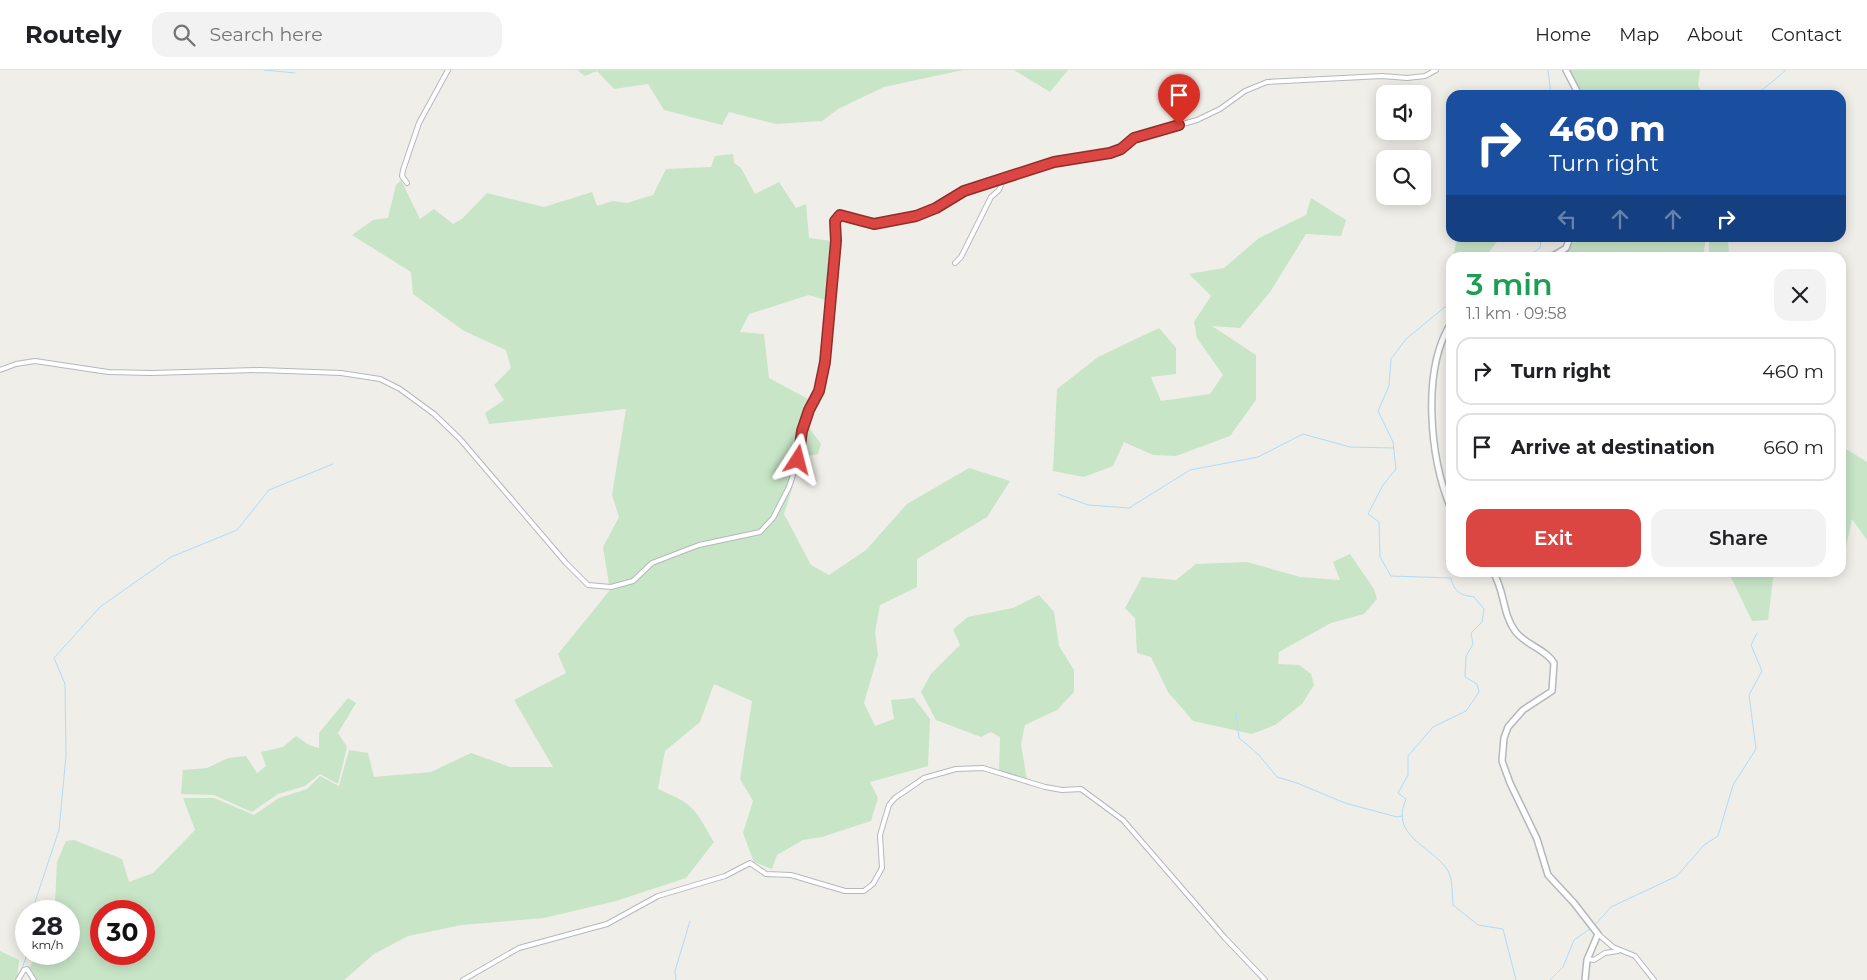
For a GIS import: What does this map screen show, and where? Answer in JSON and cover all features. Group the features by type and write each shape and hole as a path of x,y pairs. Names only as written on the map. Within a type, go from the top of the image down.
{"street":[{"path":"407,184 402,176 403,170 419,123 448,70"},
{"path":"0,370 16,364 35,361 108,372 151,374 260,370 341,373 380,378 400,389 434,414 465,444 541,535 588,585 611,587 633,582 652,563 699,545 760,532 773,518 789,487 798,460 809,410 819,391 831,317 836,241 835,221 840,215 874,224 936,208 964,191 1054,162 1073,160 1121,149 1134,138 1197,120 1220,109 1245,91 1267,82 1382,76 1407,78 1425,76 1436,70"},
{"path":"1566,70 1576,90"},
{"path":"955,264 961,257 991,197 999,190 1003,180"},
{"path":"1560,252 1566,248 1568,242"},
{"path":"1446,334 1437,353 1433,390 1437,458 1446,491"},
{"path":"1496,577 1507,616 1516,631 1526,642 1554,663 1552,691 1523,710 1508,727 1502,750 1505,772 1537,839 1548,875 1591,922 1608,944 1620,951 1635,956 1654,980"},
{"path":"462,980 519,948 607,924 658,896 724,876 750,863 766,874 791,875 845,891 864,891 874,884 882,868 880,835 882,822 889,805 895,798 924,778 972,768 991,769 1062,790 1080,789 1117,814 1266,980"},
{"path":"1585,980 1587,959 1598,933"},
{"path":"1587,959 1594,960 1609,951 1620,951"},
{"path":"18,980 24,970 27,969 34,980"}],"green space":[{"path":"577,70 963,70 884,87 838,109 822,121 776,124 729,112 722,125 664,110 648,84 614,89 597,71 585,76"},
{"path":"1014,70 1068,70 1050,92"},
{"path":"1564,70 1700,70 1698,86 1701,90 1573,90"},
{"path":"733,154 734,163 741,168 755,194 779,182 796,208 806,204 809,238 833,241 829,301 809,295 749,314 740,332 764,334 769,378 810,400 803,419 821,444 818,454 802,457 784,514 811,565 829,575 866,550 907,504 969,468 1010,481 987,517 917,559 917,587 880,605 875,632 878,655 864,703 875,726 894,719 891,700 914,698 930,719 928,766 870,782 878,798 871,821 822,837 803,840 777,855 772,869 754,862 743,833 753,801 740,779 752,701 714,684 700,722 665,751 658,789 680,799 692,808 714,842 686,878 616,901 544,918 462,925 408,936 374,954 344,980 35,980 28,971 31,965 80,965 80,900 55,900 57,862 66,841 74,840 122,859 129,882 153,873 195,830 183,798 214,798 254,815 279,798 307,789 320,776 339,786 349,750 368,753 374,777 431,772 471,753 510,767 553,767 514,700 566,673 558,654 610,590 603,547 619,517 612,495 626,409 489,424 485,413 504,400 494,385 511,368 506,350 464,331 413,294 411,272 352,235 373,220 388,218 396,185 401,180 420,219 434,209 453,224 462,219 487,193 544,207 592,192 597,206 613,201 627,203 653,195 666,169 711,167 715,156"},
{"path":"1311,198 1346,220 1341,236 1306,234 1270,292 1240,328 1212,326 1256,355 1256,400 1230,436 1176,456 1153,455 1124,442 1113,466 1084,477 1053,471 1057,389 1098,357 1159,328 1176,348 1176,374 1151,377 1161,401 1210,394 1223,375 1197,338 1194,322 1211,296 1189,274 1224,268 1259,238 1306,215"},
{"path":"1456,242 1497,242 1489,252 1454,252"},
{"path":"1576,242 1705,242 1704,252 1549,252"},
{"path":"1709,242 1728,242 1729,252 1709,252"},
{"path":"1846,450 1867,462 1867,540 1852,519 1846,546"},
{"path":"1350,554 1374,589 1377,599 1364,614 1331,623 1279,652 1278,664 1299,665 1311,674 1314,685 1302,704 1275,725 1252,734 1193,721 1168,692 1151,657 1137,653 1135,618 1125,608 1142,577 1176,580 1196,564 1247,562 1300,577 1340,580 1333,562"},
{"path":"1731,577 1774,577 1768,620 1752,621"},
{"path":"1039,595 1054,612 1059,646 1074,670 1074,692 1057,710 1025,725 1021,744 1027,780 999,772 1000,737 991,732 981,737 936,720 921,692 931,674 960,645 953,629 968,617 1013,608"},
{"path":"348,698 356,703 338,733 347,747 338,784 320,774 305,786 278,794 252,812 214,795 181,794 183,770 207,768 228,758 246,756 257,773 266,766 261,752 283,747 296,736 309,745 319,748 319,733"},
{"path":"0,951 15,958 15,965 18,965 17,980 0,980"}],"waterway":[{"path":"264,70 295,73"},
{"path":"1548,70 1550,90"},
{"path":"1762,90 1786,70"},
{"path":"1534,252 1540,248 1541,242"},
{"path":"1446,306 1406,339 1391,359 1389,386 1378,411 1393,442 1396,469 1383,485 1368,514 1379,522 1380,557 1391,576 1451,578 1458,592 1474,597 1484,609 1482,622 1471,633 1473,644 1466,656 1465,677 1477,684 1479,692 1466,711 1433,727 1408,756 1408,775 1398,793 1406,799 1402,812 1403,823 1408,832 1441,862 1450,874 1453,905 1478,925 1503,929 1516,980"},
{"path":"1058,494 1088,505 1129,508 1190,470 1258,457 1303,434 1350,447 1393,448"},
{"path":"36,900 59,830 66,756 65,684 54,658 100,607 171,557 237,530 269,490 333,464"},
{"path":"1594,926 1611,907 1677,876 1704,845 1718,836 1733,785 1756,749 1749,695 1762,671 1751,645 1757,633"},
{"path":"1236,713 1239,738 1259,755 1277,777 1297,783 1345,803 1397,817 1402,816"},
{"path":"676,980 675,971 690,921"},
{"path":"1550,980 1563,967 1574,940 1591,928"},
{"path":"21,972 23,965"}],"route":[{"path":"798,460 802,431 809,410 819,391 825,362 831,317 836,241 835,221 840,215 874,224 916,216 956,198 964,191 1022,174 1036,167 1054,162 1110,153 1121,149 1134,138 1179,125"}]}
